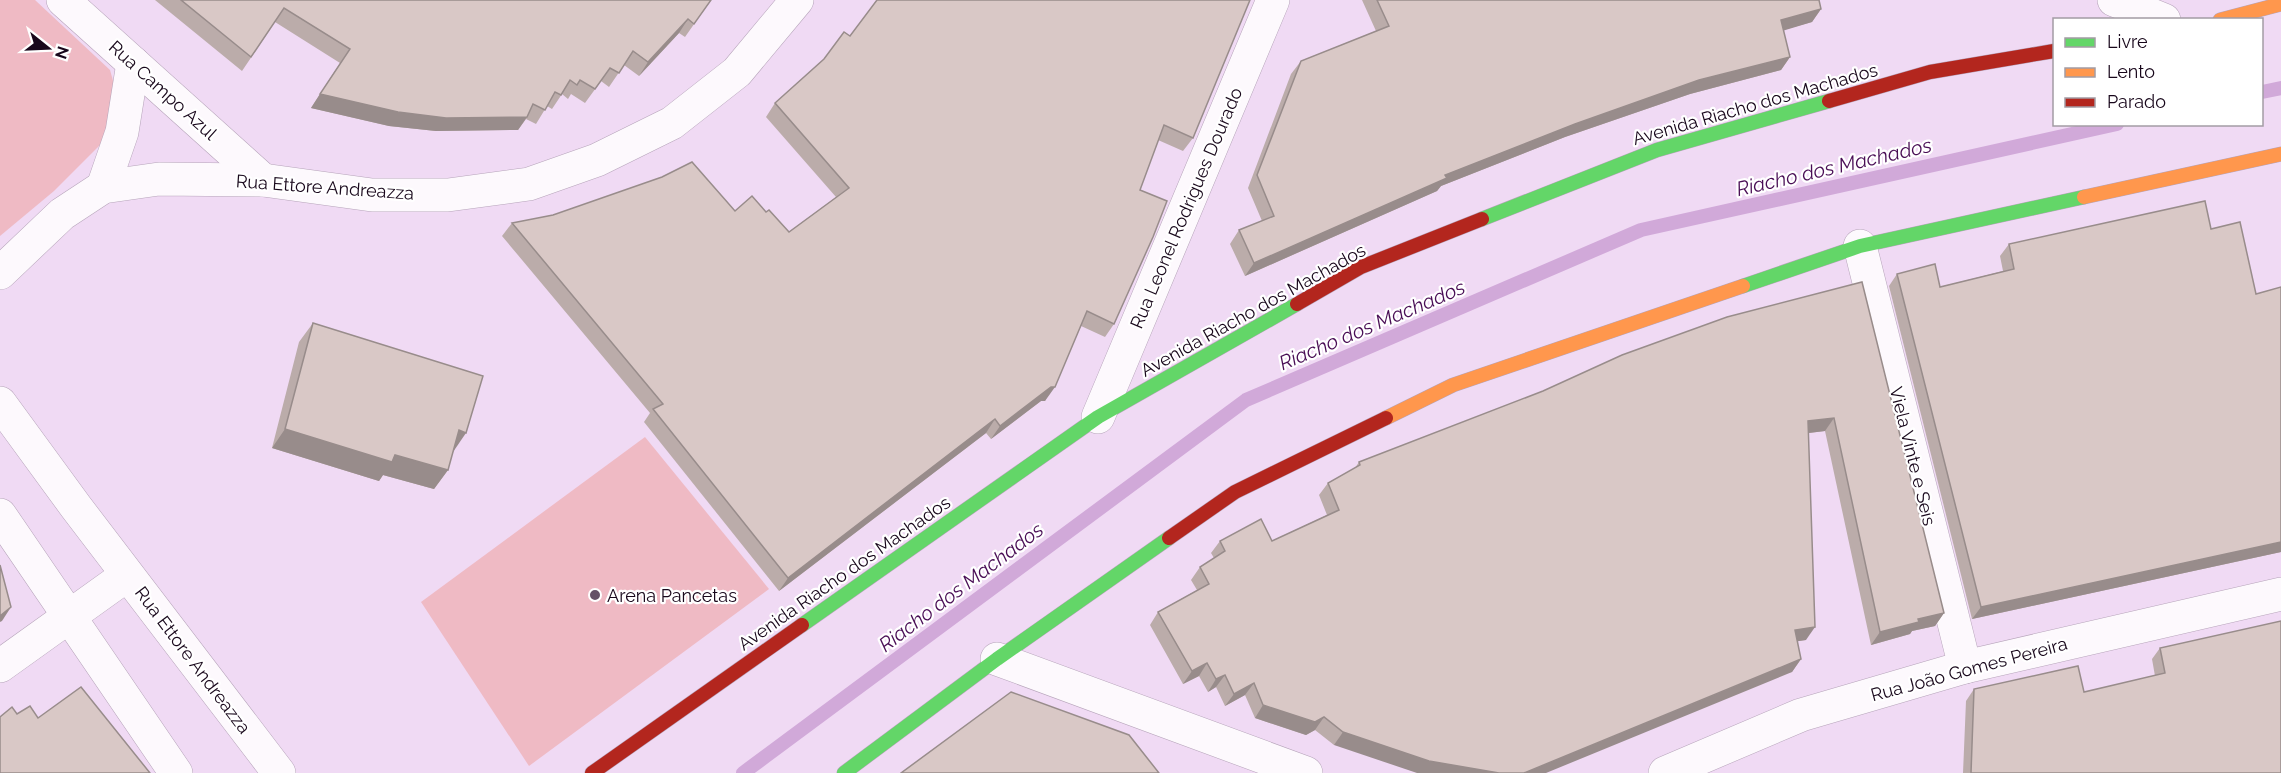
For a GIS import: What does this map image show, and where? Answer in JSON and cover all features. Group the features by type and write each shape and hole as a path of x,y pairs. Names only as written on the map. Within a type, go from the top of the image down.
{"street":[{"name":"Rua Campo Azul","path":"63,0 263,180"},
{"name":"Rua Ettore Andreazza","path":"0,273 62,213 103,187 159,179 263,180 372,195 448,195 529,184 597,160 672,123 737,72 797,0"},
{"name":"Rua Leonel Rodrigues Dourado","path":"1098,417 1273,0"},
{"path":"2114,0 2159,18"},
{"path":"2228,18 2281,4"},
{"name":"Avenida Riacho dos Machados","path":"592,773 1098,417 1361,267 1657,150 1930,72 2053,51"},
{"path":"103,187 122,132 133,63"},
{"path":"844,773 997,659 1235,492 1453,385 1860,246 2281,154"},
{"name":"Viela Vinte e Seis","path":"1860,246 1965,667"},
{"name":"Rua Ettore Andreazza","path":"0,403 127,575 279,773"},
{"path":"0,515 176,773"},
{"path":"0,666 127,575"},
{"name":"Rua João Gomes Pereira","path":"1665,773 1801,715 1965,667 2281,594"},
{"path":"997,659 1306,773"}],"shaded area":[{"path":"0,0 35,0 110,70 121,109 110,135 54,191 0,236"},
{"name":"Arena Pancetas","path":"645,437 769,589 529,766 421,602"}],"building":[{"path":"181,0 711,0 694,24 688,19 648,62 633,51 619,73 610,68 595,89 580,80 577,85 570,80 561,95 555,92 545,110 533,104 527,117 446,118 398,112 320,94 350,49 284,8 251,57"},
{"path":"877,0 1250,0 1193,138 1164,125 1140,190 1167,201 1114,324 1087,311 1055,387 1051,387 1000,426 995,419 788,578 653,409 663,404 512,223 553,215 662,177 692,162 735,211 752,196 766,212 769,210 789,232 849,188 775,103 824,59 844,32 850,36"},
{"path":"1377,0 1819,0 1821,9 1781,20 1790,57 1699,80 1575,124 1445,175 1447,178 1254,263 1239,230 1274,216 1257,175 1301,61 1389,26"},
{"path":"2205,201 2211,229 2240,222 2256,294 2281,287 2281,542 1981,607 1897,274 1935,264 1940,287 2014,269 2009,244"},
{"path":"1862,282 1944,613 1880,632 1834,418 1808,421 1815,627 1795,630 1801,659 1524,773 1499,773 1429,761 1343,732 1324,717 1315,722 1263,705 1254,683 1234,694 1225,675 1216,679 1207,663 1192,671 1158,612 1209,584 1200,567 1225,551 1220,541 1261,519 1272,541 1339,510 1328,483 1360,465 1359,462 1543,391 1622,355 1727,317"},
{"path":"313,323 483,376 466,433 459,430 448,470 395,455 392,462 285,429"},
{"path":"0,565 11,607 0,616"},
{"path":"2281,621 2281,773 1971,773 1974,689 2078,666 2084,692 2165,673 2160,648"},
{"path":"81,687 150,773 0,773 0,717 12,707 17,714 30,706 38,718"},
{"path":"1011,692 1129,735 1159,773 901,773"}],"waterway":[{"name":"Riacho dos Machados","path":"2263,92 2281,88"},
{"name":"Riacho dos Machados","path":"743,773 1246,400 1641,230 2108,126"}],"traffic: fast":[{"path":"1482,219 1657,150 1829,101"},
{"path":"1743,286 1860,246 2084,197"},
{"path":"802,625 1098,417 1297,304"},
{"path":"844,773 997,659 1169,538"}],"traffic: slow":[{"path":"2228,18 2281,4"},
{"path":"2084,197 2281,154"},
{"path":"1386,418 1453,385 1743,286"}],"traffic: jam":[{"path":"1829,101 1930,72 2053,51"},
{"path":"1297,304 1361,267 1482,219"},
{"path":"1169,538 1235,492 1386,418"},
{"path":"592,773 802,625"}],"place":[{"name":"Arena Pancetas","path":"595,595"}]}
